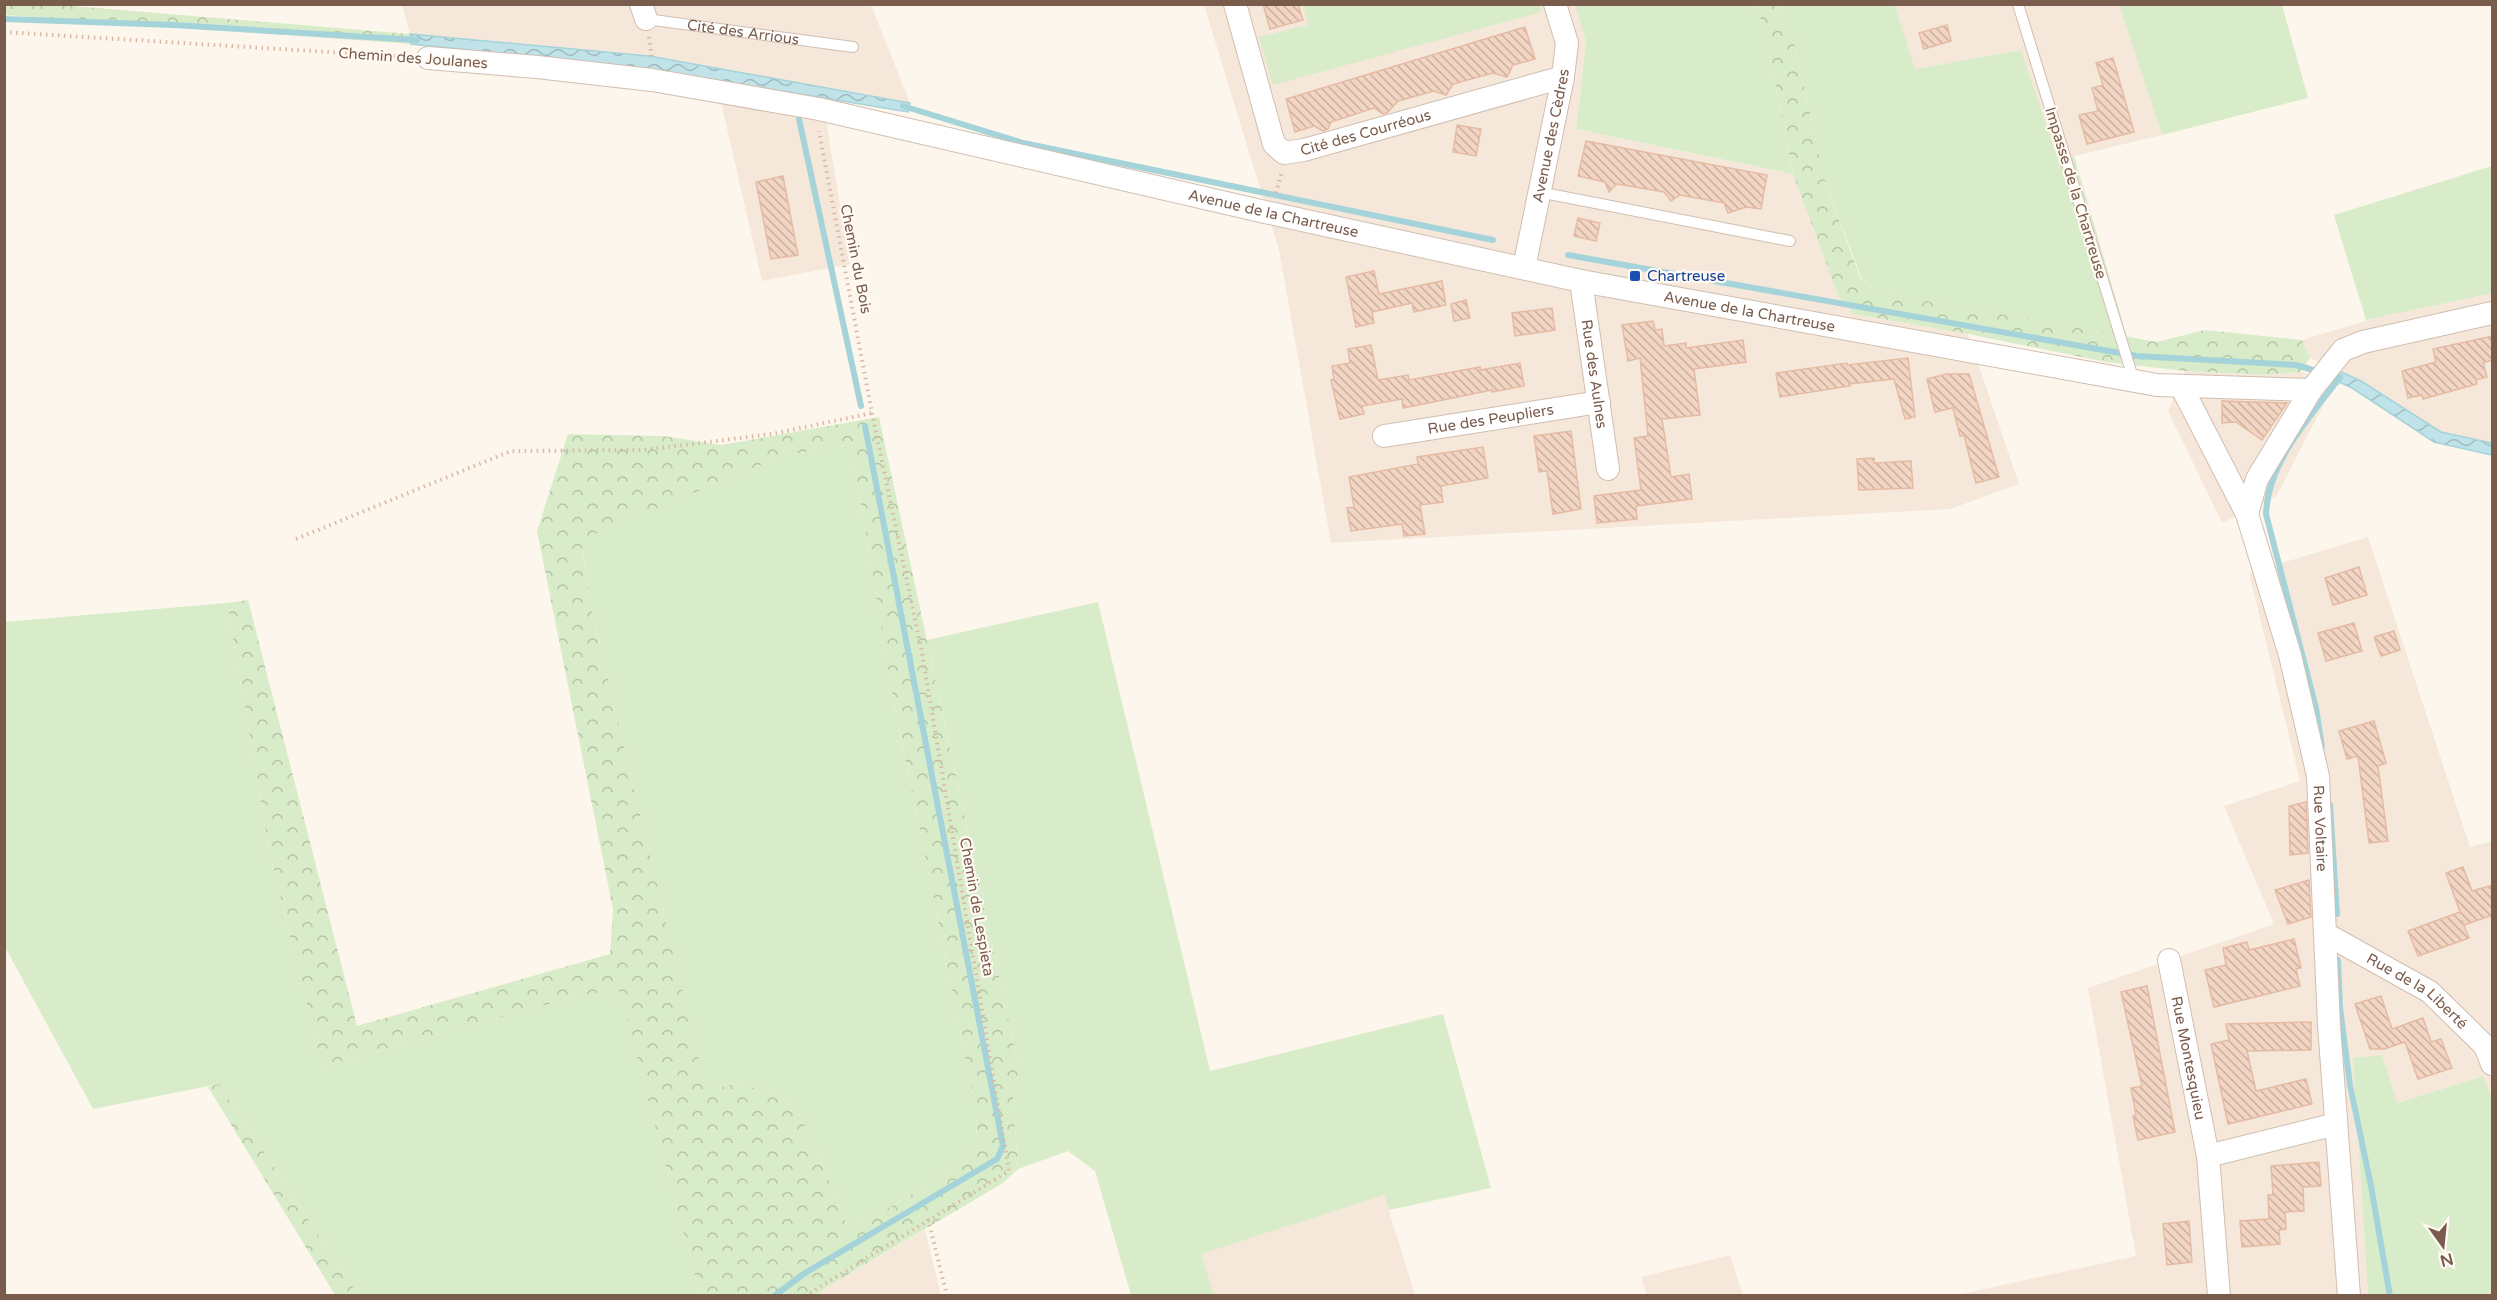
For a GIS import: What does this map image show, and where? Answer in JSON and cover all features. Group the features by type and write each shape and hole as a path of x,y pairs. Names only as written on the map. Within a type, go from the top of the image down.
{"street":[{"name":"Cité des Courréous","path":"1235,4 1274,144 1284,153 1304,150 1563,77"},
{"name":"Avenue des Cèdres","path":"1524,268 1563,77 1567,43 1555,4"},
{"name":"Chemin des Joulanes","path":"428,58 537,66 652,80 819,109"},
{"name":"Avenue de la Chartreuse","path":"819,109 1265,212 1581,281 2131,373 2157,385 2311,390"},
{"name":"Rue des Aulnes","path":"1581,281 1608,469"},
{"path":"2247,514 2257,479 2311,390 2343,350 2363,342 2493,313"},
{"name":"Rue Voltaire","path":"2181,386 2247,514 2290,655 2318,776 2329,1025 2349,1296"},
{"name":"Rue des Peupliers","path":"1384,436 1599,402"},
{"name":"Rue de la Liberté","path":"2326,934 2430,992 2490,1051"},
{"name":"Rue Montesquieu","path":"2169,960 2208,1156 2218,1296"},
{"path":"2208,1156 2336,1124"}],"lane":[{"name":"Impasse de la Chartreuse","path":"2018,4 2131,373"},
{"name":"Cité des Arrious","path":"643,12 853,48"},
{"path":"1539,192 1790,241"}],"path":[{"name":"Chemin des Joulanes","path":"4,32 428,58"},
{"name":"Chemin du Bois","path":"819,109 818,125 873,413"},
{"path":"296,539 511,451 644,450 772,434 873,413"},
{"name":"Chemin de Lespieta","path":"805,1296 1009,1171 921,653 873,413"},
{"path":"928,1219 947,1296"}],"shaded area":[{"path":"402,5 871,5 910,103 649,56 410,34"},
{"path":"1204,5 1303,5 1309,24 1542,12 1540,5 1575,5 1586,42 1576,129 1793,174 1838,295 1853,314 1968,334 2019,484 1950,509 1331,543 1279,250"},
{"path":"1895,5 2119,5 2162,135 2058,160 2021,50 1915,69"},
{"path":"716,80 822,96 850,264 762,281"},
{"path":"2492,293 2492,443 2441,432 2361,381 2310,358 2302,340 2381,316"},
{"path":"2185,371 2267,375 2300,372 2333,379 2341,384 2332,388 2276,497 2222,523 2168,411"},
{"path":"2368,537 2470,847 2492,841 2492,1098 2483,1076 2396,1103 2382,1055 2353,1059 2368,1295 1952,1296 2136,1256 2088,988 2274,924 2224,806 2300,781 2249,573"},
{"path":"1384,1195 1415,1295 1214,1295 1200,1254"},
{"path":"925,1230 941,1295 818,1296 827,1287"},
{"path":"1730,1255 1743,1295 1647,1295 1641,1277"}],"green space":[{"path":"1540,4 1542,12 1273,85 1259,37 1308,25 1303,5"},
{"path":"4,5 61,5 410,34 411,44 5,15"},
{"path":"1575,5 1757,5 1770,55 1793,174 1576,129 1586,42"},
{"path":"1757,5 1779,5 1794,42 1826,185 1861,279 1876,292 2157,342 2205,330 2302,340 2310,358 2300,372 2267,375 2185,371 2106,362 1853,314 1838,295 1793,174 1770,55"},
{"path":"1779,5 1895,5 1915,69 2021,50 2058,159 2074,156 2127,337 1876,292 1862,279 1826,185 1794,42"},
{"path":"2119,5 2282,5 2308,98 2162,135"},
{"path":"2492,166 2492,293 2366,320 2334,215"},
{"path":"879,417 1019,1069 1013,1101 1018,1169 1003,1183 827,1287 818,1295 699,1295 619,990 581,995 322,1067 269,850 227,603 248,600 357,1026 610,954 613,909 537,531 568,434 663,436 721,445","holes":["851,444 892,693 976,1109 977,1145 967,1161 879,1214 847,1227 822,1162 792,1100 738,1083 706,1091 590,603 581,540 782,456"]},
{"path":"851,444 892,693 976,1109 977,1145 967,1161 879,1214 847,1227 822,1162 792,1100 738,1083 706,1092 590,603 581,539 782,456"},
{"path":"1098,602 1210,1071 1443,1014 1491,1188 1389,1210 1384,1195 1201,1254 1214,1295 1131,1295 1095,1171 1068,1151 1018,1169 1013,1101 1019,1069 927,640"},
{"path":"227,603 269,850 322,1067 581,995 619,989 699,1295 358,1295 219,1084 93,1109 5,947 4,622"},
{"path":"2382,1055 2397,1103 2483,1076 2492,1098 2492,1295 2368,1295 2353,1058"},
{"path":"219,1084 358,1295 335,1295 208,1087"}],"water":[{"path":"410,34 649,56 910,103 908,112 642,68 411,44"},
{"path":"2339,371 2361,381 2441,432 2492,443 2492,455 2434,442 2352,388 2333,379"}],"building":[{"path":"1263,4 1298,4 1303,20 1270,29"},
{"path":"1947,25 1951,41 1924,49 1919,33"},
{"path":"1525,27 1535,59 1513,65 1507,77 1493,73 1453,84 1446,95 1434,91 1398,101 1387,113 1383,114 1374,108 1331,122 1328,129 1323,131 1314,126 1295,132 1286,99"},
{"path":"2113,58 2134,132 2087,144 2079,115 2098,111 2092,88 2103,85 2096,63"},
{"path":"1457,125 1481,129 1476,156 1453,152"},
{"path":"1586,141 1767,175 1761,209 1746,207 1728,213 1724,203 1680,195 1671,201 1664,192 1617,184 1609,192 1605,182 1578,176"},
{"path":"783,176 798,255 771,259 756,182"},
{"path":"1578,218 1600,223 1596,241 1574,236"},
{"path":"1374,271 1379,294 1442,281 1446,305 1414,312 1412,303 1372,312 1374,323 1356,327 1346,277"},
{"path":"1466,300 1470,318 1454,321 1451,304"},
{"path":"1552,308 1555,330 1515,336 1512,313"},
{"path":"1653,321 1655,330 1662,329 1664,346 1686,343 1686,348 1743,340 1746,362 1694,369 1700,415 1662,419 1671,477 1689,474 1692,499 1636,506 1637,519 1597,523 1594,496 1641,490 1634,438 1648,436 1640,358 1628,361 1622,325"},
{"path":"2493,336 2493,360 2483,363 2487,377 2476,380 2477,384 2423,399 2422,395 2408,398 2402,371 2436,362 2433,349"},
{"path":"1371,345 1378,380 1408,375 1409,380 1480,367 1480,370 1520,363 1524,386 1403,408 1402,399 1362,406 1364,414 1340,419 1331,380 1334,379 1332,366 1350,363 1348,349"},
{"path":"1908,358 1915,417 1905,419 1894,379 1849,384 1850,386 1780,397 1776,373 1847,363 1847,365"},
{"path":"1946,374 1969,374 1999,477 1976,483 1964,435 1960,436 1953,408 1935,412 1927,379"},
{"path":"2222,401 2287,403 2262,440 2236,422 2222,423"},
{"path":"1571,431 1581,509 1553,514 1547,471 1539,472 1534,436"},
{"path":"1483,447 1488,478 1441,486 1443,502 1420,505 1425,534 1404,536 1402,524 1351,531 1347,508 1354,507 1349,477 1418,464 1417,457"},
{"path":"1874,458 1874,463 1911,461 1913,488 1859,490 1857,459"},
{"path":"2359,567 2367,595 2333,605 2325,578"},
{"path":"2354,623 2362,651 2326,661 2318,633"},
{"path":"2394,631 2400,650 2381,656 2374,637"},
{"path":"2374,721 2386,763 2378,766 2388,841 2369,843 2358,756 2347,759 2339,731"},
{"path":"2306,802 2308,853 2290,855 2289,806"},
{"path":"2463,867 2472,891 2493,885 2493,915 2464,925 2462,920 2469,938 2418,956 2408,931 2460,912 2446,873"},
{"path":"2309,880 2311,917 2288,924 2275,890"},
{"path":"2294,939 2301,968 2296,969 2300,986 2214,1007 2205,970 2226,965 2223,948 2247,942 2249,950"},
{"path":"2147,986 2175,1132 2138,1140 2131,1088 2142,1086 2121,992"},
{"path":"2381,996 2392,1029 2423,1018 2431,1042 2441,1039 2452,1068 2418,1079 2405,1042 2384,1049 2370,1049 2355,1004"},
{"path":"2311,1022 2311,1050 2247,1051 2256,1091 2306,1079 2312,1104 2228,1124 2211,1044 2229,1040 2226,1024"},
{"path":"2319,1162 2321,1186 2303,1187 2304,1211 2285,1212 2286,1229 2279,1230 2280,1244 2242,1247 2240,1221 2269,1219 2268,1195 2273,1195 2271,1166"},
{"path":"2189,1221 2192,1262 2167,1265 2163,1224"}],"waterway":[{"path":"4,19 173,25 417,40"},
{"path":"903,106 1023,143 1493,240"},
{"path":"799,119 861,406"},
{"path":"1568,255 2137,356 2296,365 2320,372"},
{"path":"2322,747 2316,708 2266,514 2268,495 2282,458 2303,425 2340,377"},
{"path":"774,1296 805,1273 997,1159 1003,1146 865,426"},
{"path":"2330,805 2337,914"},
{"path":"2338,960 2340,1008 2350,1085 2371,1186 2390,1296"}],"place":[{"name":"Chartreuse","path":"1635,276"}]}
